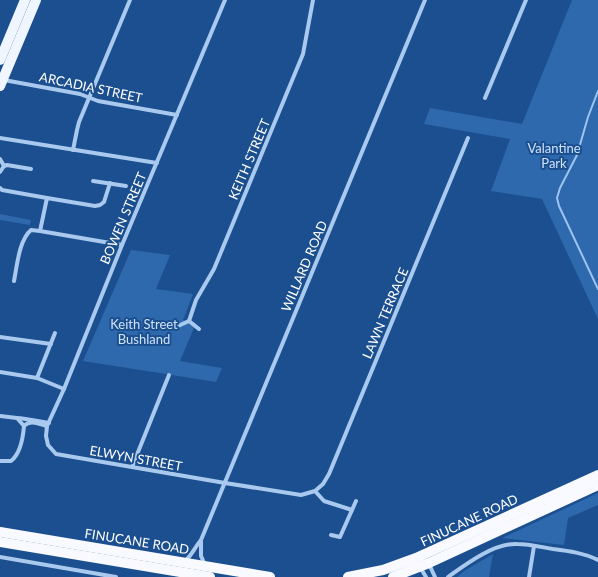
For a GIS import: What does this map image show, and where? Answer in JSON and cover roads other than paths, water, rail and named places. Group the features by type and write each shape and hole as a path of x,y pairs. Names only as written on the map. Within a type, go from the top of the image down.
{"highway":[{"name":"FINUCANE ROAD","path":"394,577 423,561 598,475"},
{"name":"FINUCANE ROAD","path":"348,577 423,561 598,485"},
{"name":"FINUCANE ROAD","path":"0,532 270,577"},
{"name":"FINUCANE ROAD","path":"0,542 210,577"}],"main road":[{"path":"0,60 25,0"},
{"path":"1,81 36,0"}],"street":[{"path":"73,150 79,122 130,0"},
{"name":"BOWEN STREET","path":"48,445 46,436 48,425 225,0"},
{"name":"KEITH STREET","path":"190,321 196,300 214,269 303,54 313,0"},
{"name":"WILLARD ROAD","path":"184,562 192,555 201,540 425,0"},
{"path":"485,98 526,0"},
{"name":"ARCADIA STREET","path":"1,81 80,94 98,101 177,115"},
{"path":"0,138 157,163"},
{"name":"LAWN TERRACE","path":"315,491 323,484 329,474 468,138"},
{"path":"0,159 4,166"},
{"path":"4,166 7,165 31,169"},
{"path":"0,172 4,166"},
{"path":"93,180 126,186"},
{"path":"0,188 2,190 94,206 100,205 104,202 110,183"},
{"path":"40,231 47,198"},
{"path":"14,281 22,244 31,230 122,245"},
{"path":"178,326 190,321 199,329"},
{"path":"37,378 56,333"},
{"path":"0,337 51,344"},
{"path":"0,372 37,378 64,389"},
{"path":"132,467 169,375"},
{"path":"0,416 24,420 33,419 48,425"},
{"path":"0,461 11,462 16,458 23,435 24,426 17,418"},
{"path":"24,426 31,422 48,425"},
{"name":"ELWYN STREET","path":"48,445 56,454 225,483 301,494 315,491"},
{"path":"315,491 324,501 352,510"},
{"path":"331,535 340,537 356,501"},
{"name":"WILLARD ROAD","path":"201,540 201,556 205,566"},
{"path":"448,577 460,567 495,548 509,544 574,552 598,560"},
{"path":"529,577 534,546"},
{"path":"0,557 116,577"},
{"path":"423,561 426,577"},
{"path":"423,561 435,577"}],"waterway":[{"path":"598,91 588,117 577,155 560,188 557,198 559,206 598,289"}],"park label":[{"name":"Valantine Park","path":"554,156"},
{"name":"Keith Street Bushland","path":"144,332"}]}
